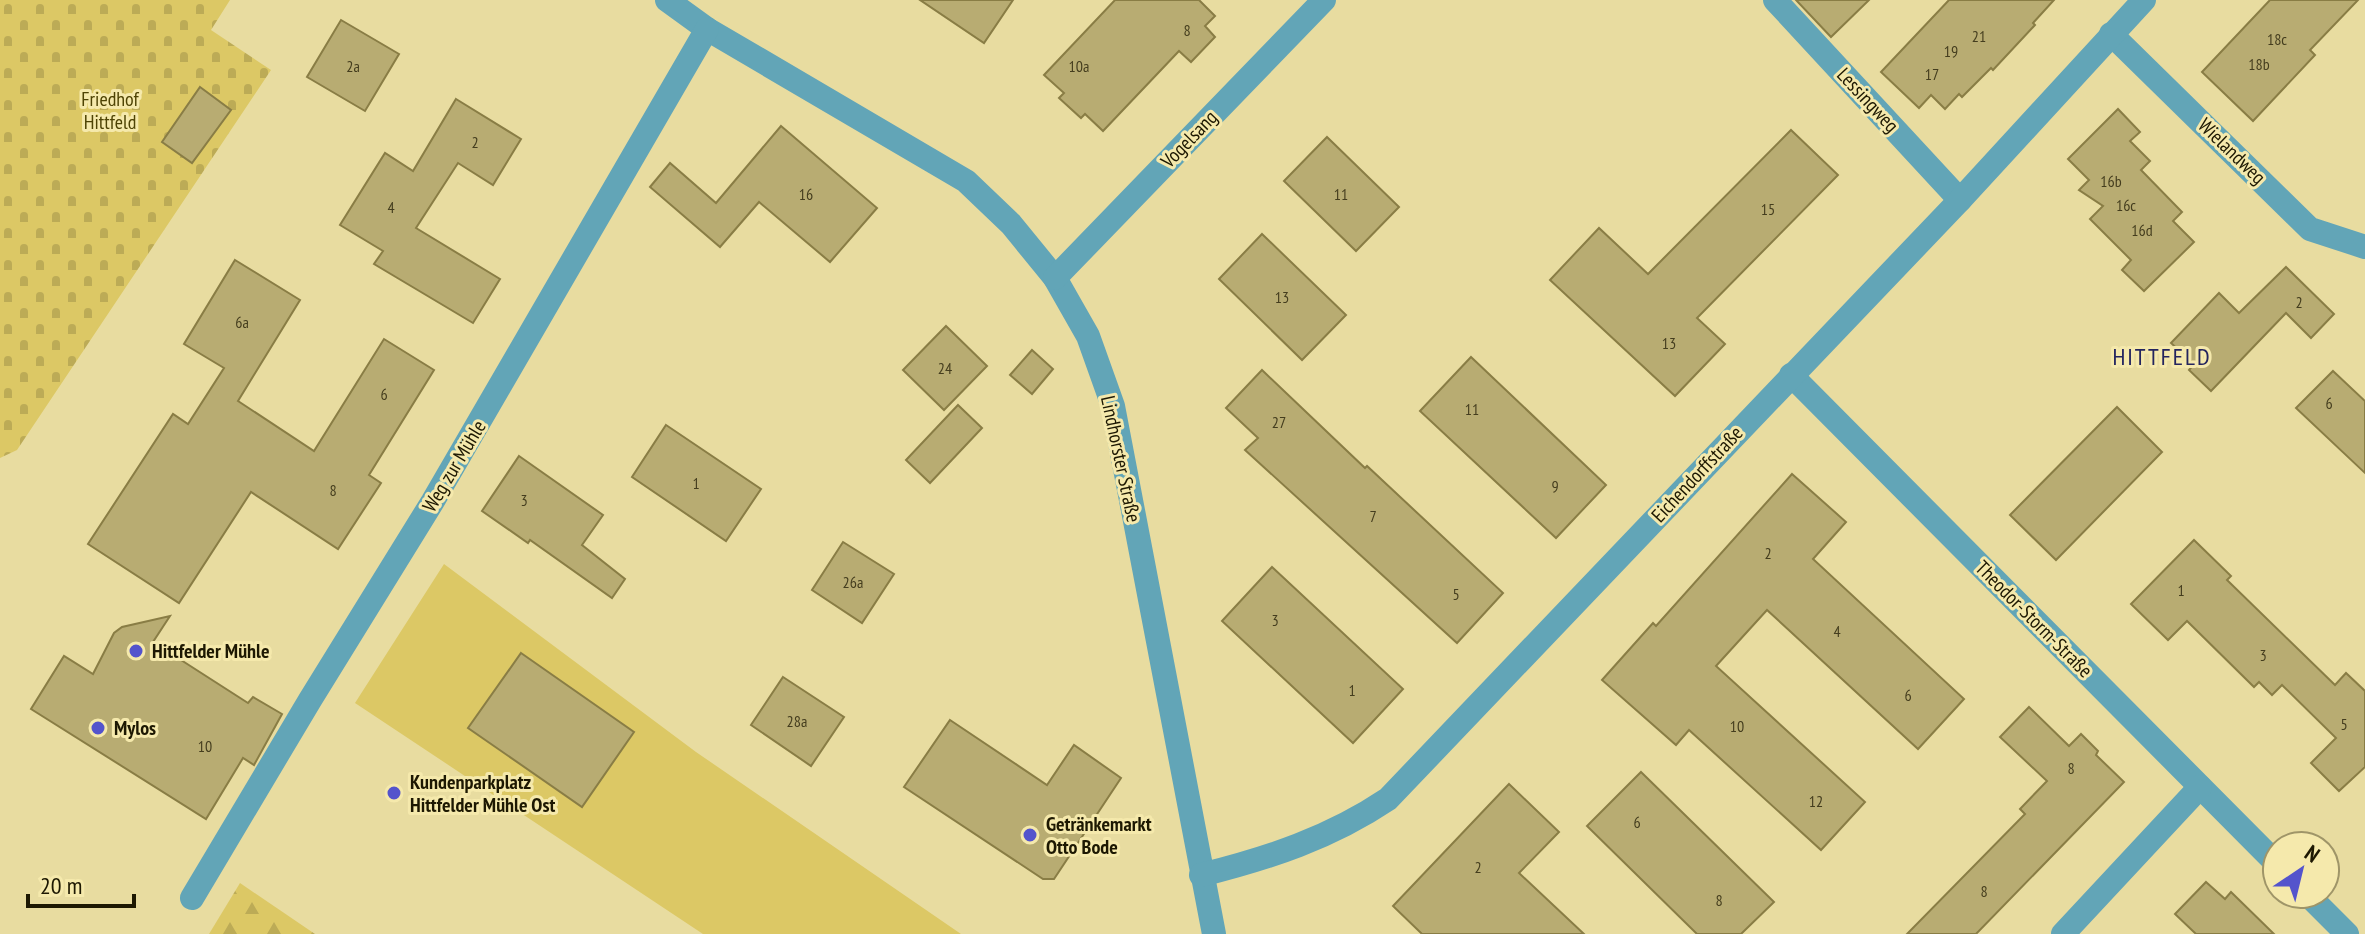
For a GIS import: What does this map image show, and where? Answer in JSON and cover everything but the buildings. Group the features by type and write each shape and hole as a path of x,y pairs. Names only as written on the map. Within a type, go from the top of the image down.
{"street":[{"name":"Lindhorster Straße","path":"667,0 707,29 966,181 1011,224 1055,278 1088,336 1113,406 1214,934"},
{"name":"Vogelsang","path":"1055,278 1324,0"},
{"name":"Lessingweg","path":"1775,0 1960,200"},
{"name":"Eichendorffstraße","path":"1201,875 1252,862 1312,841 1353,823 1388,799 1960,200 2144,0"},
{"name":"Weg zur Mühle","path":"192,898 433,501 707,29"},
{"name":"Wielandweg","path":"2111,34 2310,229 2365,247"},
{"name":"Theodor-Storm-Straße","path":"1791,375 2261,848"},
{"path":"2063,934 2200,787"},
{"path":"2323,910 2347,934"}],"green space":[{"name":"Friedhof Hittfeld","path":"0,0 230,0 211,30 271,70 17,450 0,458"},
{"path":"444,564 696,752 961,934 703,934 355,703"},
{"path":"240,883 315,934 209,934"}],"place":[{"name":"Hittfelder Mühle","path":"136,651"},
{"name":"Mylos","path":"98,728"},
{"name":"Kundenparkplatz Hittfelder Mühle Ost","path":"394,793"},
{"name":"Getränkemarkt Otto Bode","path":"1030,835"}],"district":[{"name":"HITTFELD","path":"2162,357"}]}
